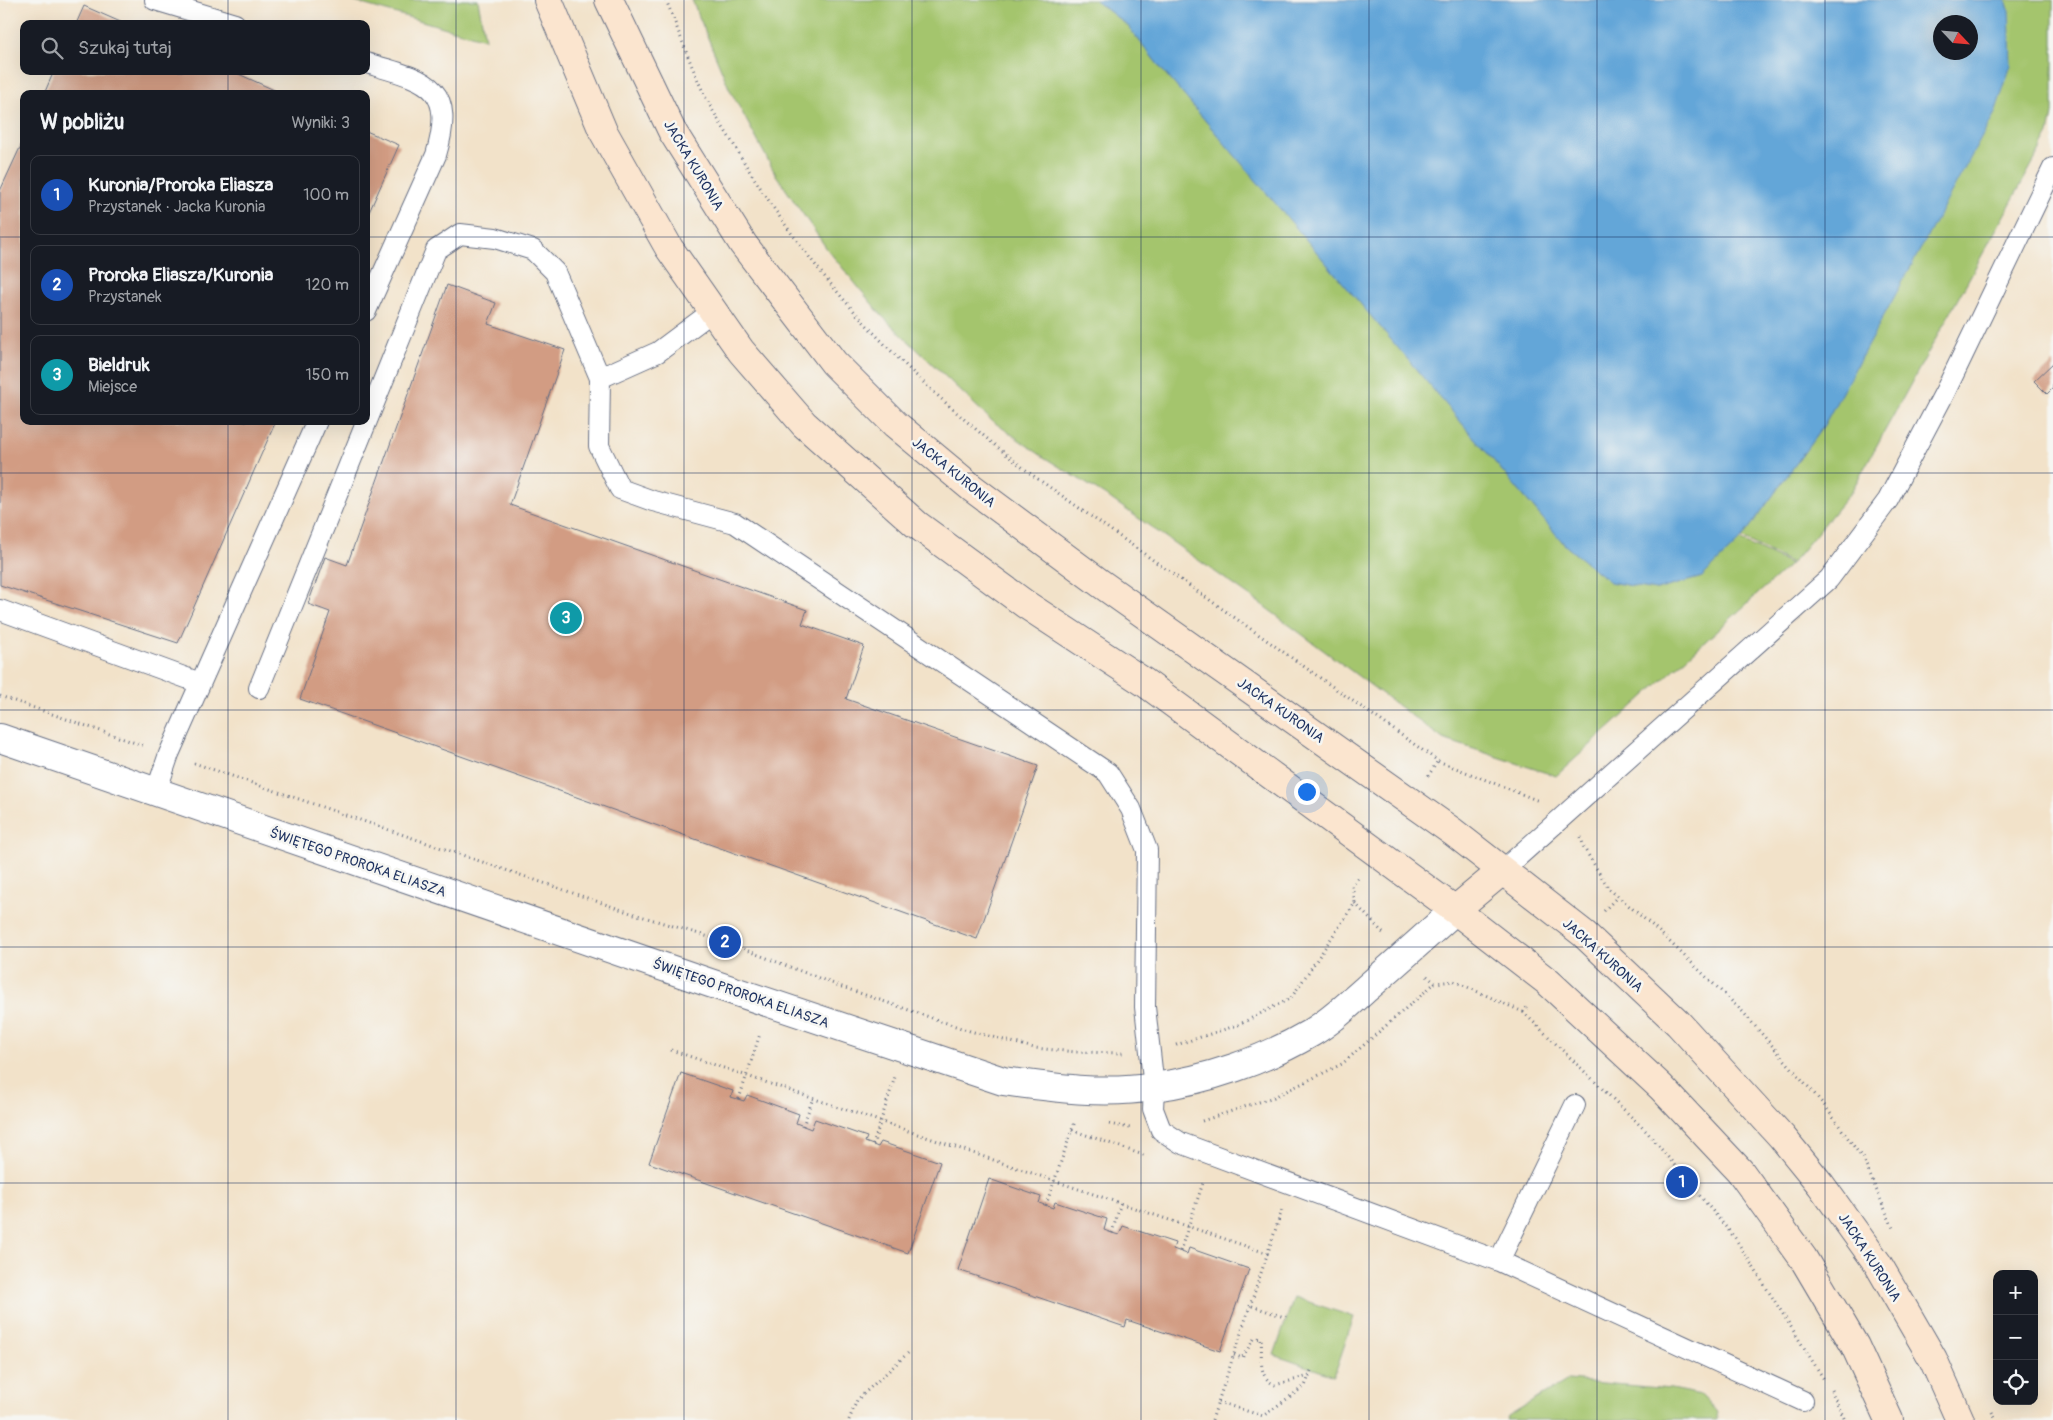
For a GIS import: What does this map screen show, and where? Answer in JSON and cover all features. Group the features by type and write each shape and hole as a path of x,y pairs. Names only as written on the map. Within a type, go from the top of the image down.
{"main road":[{"path":"548,0 603,131 669,248 742,351 804,424 916,524 1025,604 1144,682 1455,910 1548,982 1661,1087 1740,1170 1803,1258 1855,1346 1889,1420"},
{"name":"JACKA KURONIA","path":"609,0 672,131 743,244 834,364 895,424 972,488 1100,583 1410,800 1584,934 1678,1023 1782,1137 1821,1185 1878,1264 1933,1359 1960,1420"},
{"path":"1455,910 1502,871"}],"street":[{"name":"ŚWIĘTEGO PROROKA ELIASZA","path":"0,738 710,983 1003,1081 1053,1088 1097,1090 1154,1088 1212,1074 1254,1060 1312,1033 1342,1010 1455,910"}],"lane":[{"path":"155,0 222,20"},
{"path":"370,64 415,77 435,91 443,109 443,131 436,155 370,302"},
{"path":"1502,871 1563,814 1673,721 1829,579 1888,500 1945,392 2053,168"},
{"path":"370,413 436,250 460,234 495,238 533,250 555,272 600,378 599,446 620,489 653,501 735,523 1108,773 1131,809 1146,850 1145,1006 1154,1088 1153,1109 1161,1130 1181,1143 1499,1261 1803,1401"},
{"path":"600,378 658,352 713,311"},
{"path":"156,792 169,754 315,425"},
{"path":"259,688 365,425"},
{"path":"0,610 200,683"},
{"path":"1499,1261 1575,1105"}],"path":[{"path":"666,0 707,99 762,191 809,258 861,321 919,380 974,429 1031,474 1438,761 1534,800 1552,805 1578,827 1584,848 1610,889 1653,926 1741,1010 1824,1106 1863,1159 1895,1231"},
{"path":"0,696 631,913 725,942 842,987"},
{"path":"1523,1012 1647,1132 1735,1238 1830,1388 1845,1420"},
{"path":"739,1099 762,1026"},
{"path":"671,1050 1190,1225 1269,1254"},
{"path":"873,1146 897,1072"},
{"path":"803,1126 813,1098"},
{"path":"1046,1205 1076,1118"},
{"path":"1180,1251 1205,1177"},
{"path":"1112,1233 1121,1202"},
{"path":"1212,1420 1277,1230"},
{"path":"1252,1306 1287,1318"},
{"path":"1234,1355 1242,1358 1254,1339 1258,1337 1261,1338 1262,1372 1267,1381 1275,1385 1309,1376"},
{"path":"849,1420 857,1400 908,1353"},
{"path":"1218,1402 1263,1416 1305,1386 1312,1368"},
{"path":"1989,1404 1996,1420"}],"green space":[{"path":"348,0 478,0 485,39"},
{"path":"692,0 1095,0 1128,26 1159,66 1566,546 1610,582 1656,590 1702,577 1739,540 1791,564 1556,776 1443,739 1261,604 1111,499 1042,456 991,420 882,316 827,249 776,175 729,88"},
{"path":"2006,0 2053,0 2053,113 2049,134 1851,492 1792,563 1742,538 1824,425 1853,369 2009,10"},
{"path":"1294,1297 1354,1317 1334,1376 1274,1355"},
{"path":"1568,1380 1671,1389 1701,1395 1717,1412 1717,1420 1506,1420 1508,1416"}],"water":[{"path":"1095,0 2006,0 2009,10 2011,65 1995,113 1824,425 1742,538 1702,577 1656,590 1610,582 1566,546 1159,66 1128,26"}],"building":[{"path":"84,6 116,20 78,20"},
{"path":"52,75 241,75 274,90 46,90"},
{"path":"370,133 399,145 370,210"},
{"path":"20,148 20,425 274,425 178,643 0,585 0,191"},
{"path":"447,285 496,303 488,324 565,350 510,505 807,610 802,624 864,646 846,699 1038,766 977,939 300,699 330,612 308,604 325,557 347,565"},
{"path":"2053,363 2053,388 2047,394 2034,381"},
{"path":"681,1073 733,1091 731,1097 744,1101 747,1095 799,1114 796,1123 811,1129 815,1119 867,1137 865,1142 878,1147 881,1142 940,1162 908,1253 649,1163"},
{"path":"989,1179 1041,1197 1039,1203 1053,1208 1055,1202 1107,1219 1104,1230 1112,1233 1119,1235 1123,1226 1175,1243 1173,1249 1187,1254 1189,1248 1249,1269 1220,1351 1127,1320 1125,1327 958,1270"}],"place":[{"name":"Bieldruk","path":"566,618"},
{"name":"Proroka Eliasza/Kuronia","path":"725,942"},
{"name":"Kuronia/Proroka Eliasza","path":"1682,1182"}]}
